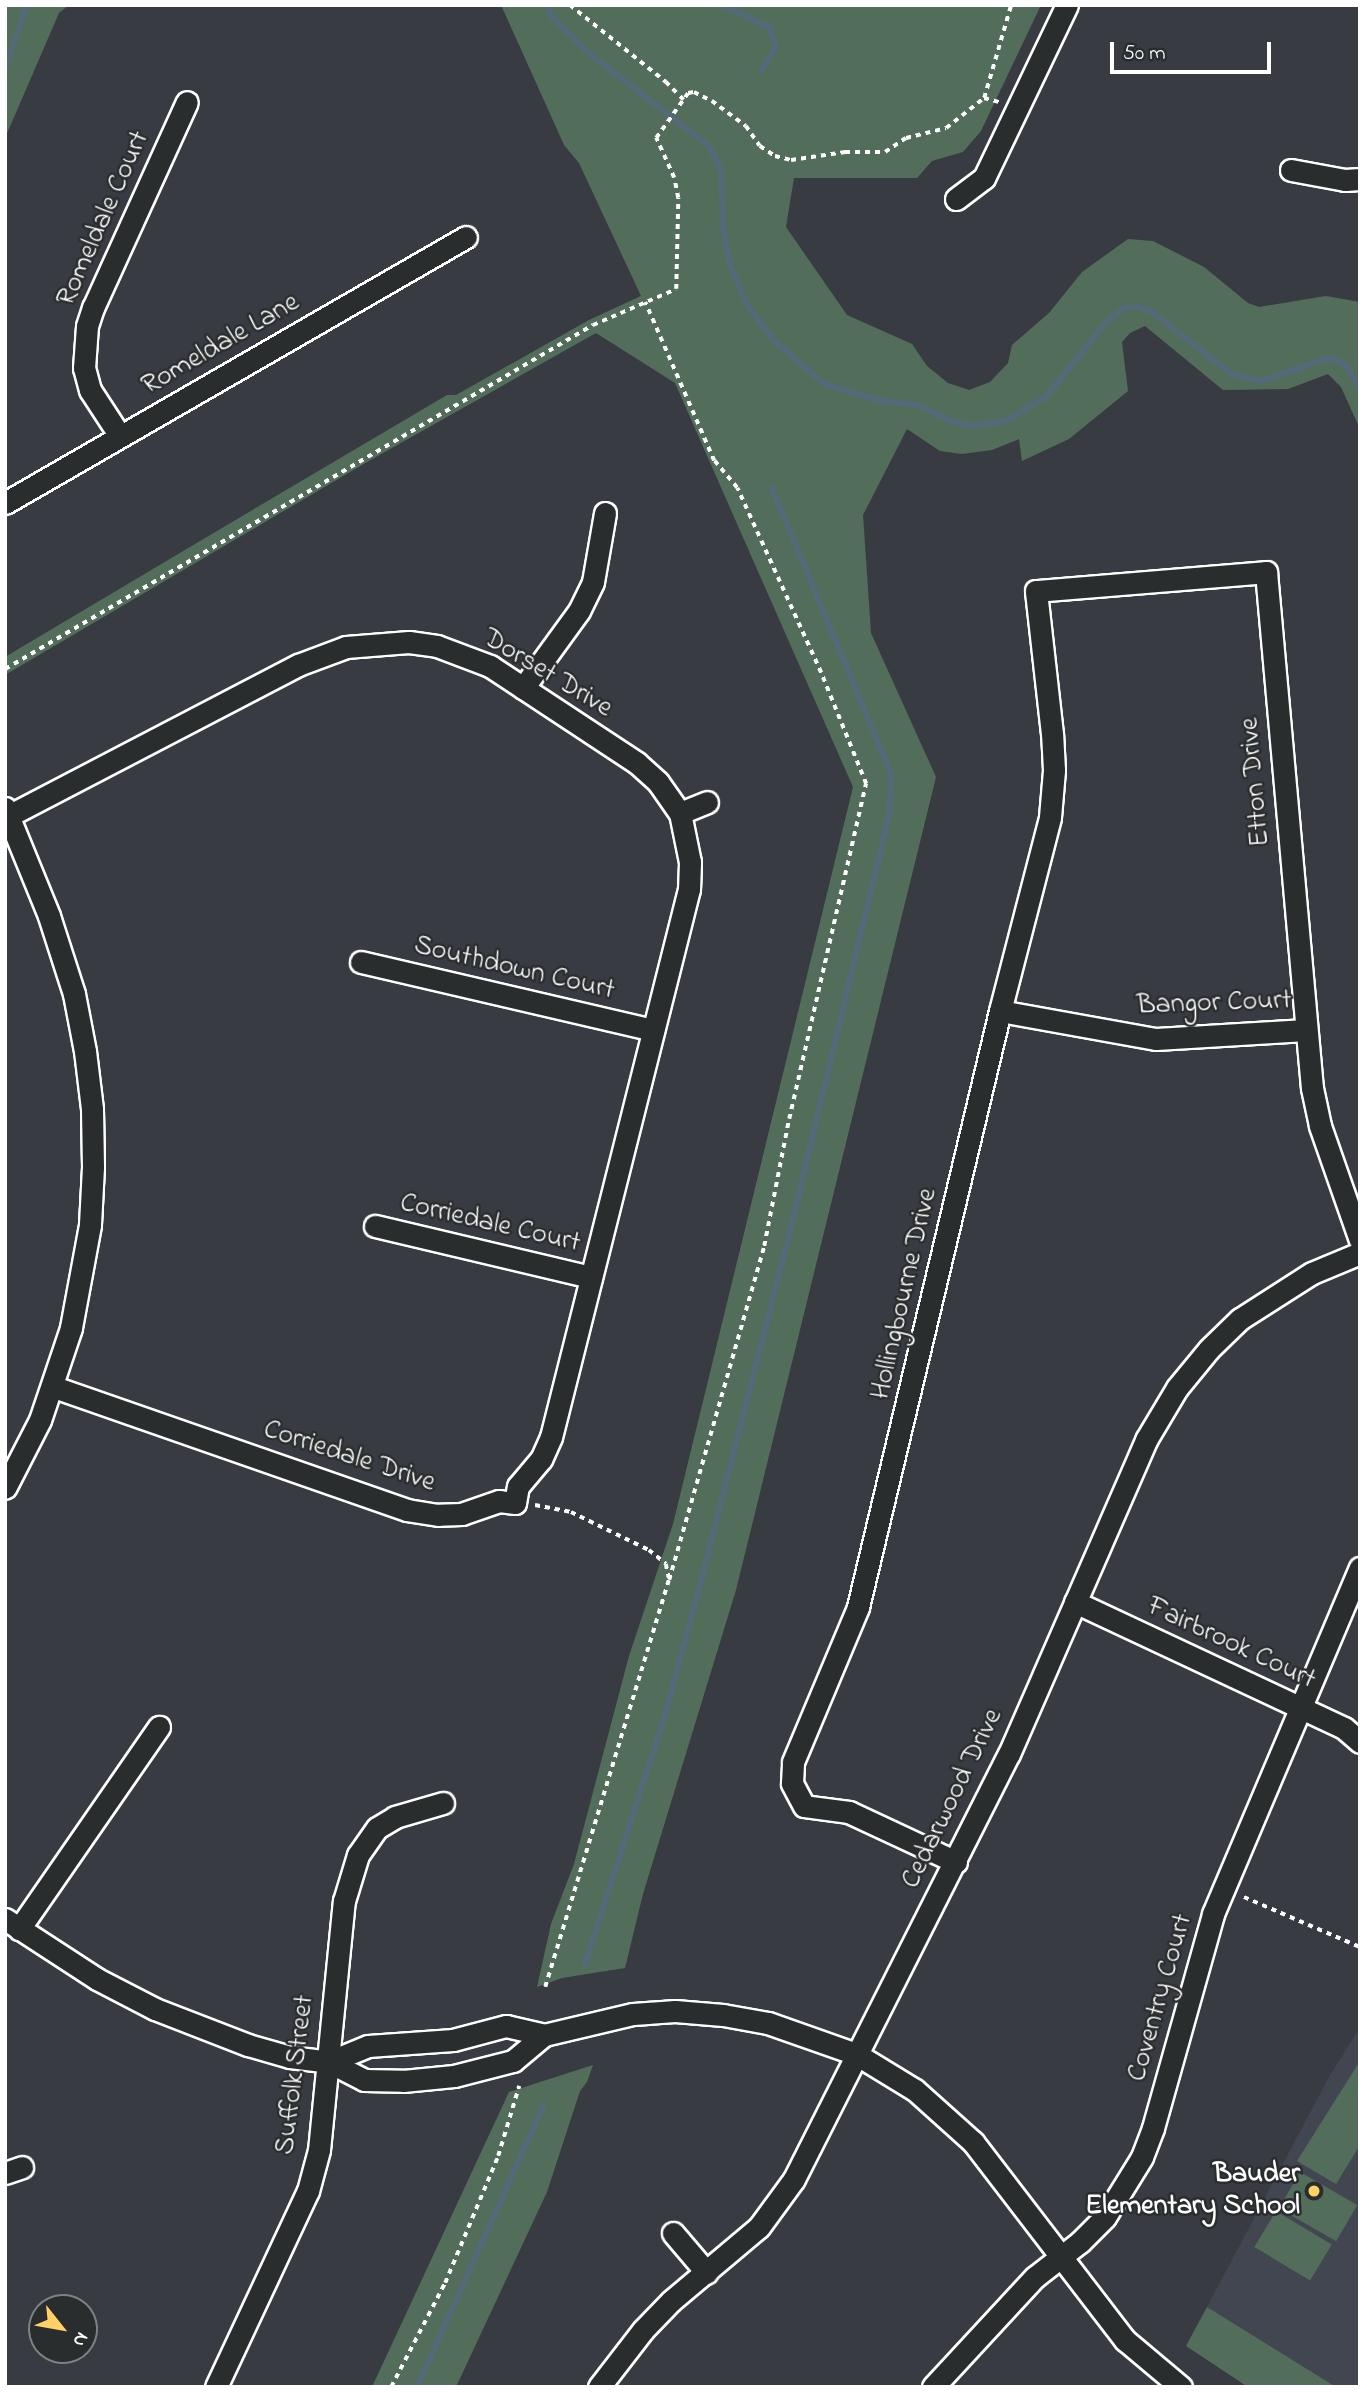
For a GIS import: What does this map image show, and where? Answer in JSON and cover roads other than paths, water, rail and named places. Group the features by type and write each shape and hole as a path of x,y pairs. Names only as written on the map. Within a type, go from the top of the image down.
{"street":[{"path":"956,200 984,178 1067,5"},
{"name":"Romeldale Court","path":"120,436 90,390 84,368 88,326 93,308 187,102"},
{"path":"1291,170 1345,180 1360,179"},
{"name":"Romeldale Lane","path":"5,503 466,237"},
{"path":"523,688 579,611 593,582 605,513"},
{"name":"Etton Drive","path":"1038,622 1036,592 1266,572 1312,1088 1320,1126 1360,1240"},
{"name":"Hollingbourne Drive","path":"956,1862 849,1812 804,1806 792,1783 793,1762 858,1607 1000,1011 1050,817 1054,770 1052,734 1038,622"},
{"name":"Dorset Drive","path":"7,812 298,665 346,647 397,642 437,646 489,666 637,763 657,782 680,813 690,862 689,889 591,1277"},
{"path":"680,813 707,802"},
{"path":"5,1488 53,1387 74,1317 90,1225 92,1109 74,994 49,916 7,812"},
{"name":"Southdown Court","path":"361,961 653,1030"},
{"name":"Bangor Court","path":"1000,1011 1156,1039 1306,1030"},
{"name":"Corriedale Court","path":"375,1226 591,1277"},
{"name":"Cedarwood Drive","path":"599,2387 643,2330 671,2301 759,2227 779,2203 845,2081 856,2054 1009,1754 1146,1440 1177,1388 1209,1349 1240,1319 1312,1273 1360,1253"},
{"name":"Corriedale Drive","path":"53,1387 415,1512 462,1514 499,1502 515,1503 518,1486 541,1459 551,1437 591,1277"},
{"name":"Coventry Court","path":"933,2387 1035,2277 1105,2217 1142,2157 1153,2128 1213,1914 1360,1568"},
{"name":"Fairbrook Court","path":"1075,1602 1344,1728 1360,1742"},
{"path":"159,1727 12,1924 97,1979 199,2029 290,2057 330,2062 364,2080 403,2081 454,2076 513,2061 544,2035"},
{"name":"Suffolk Street","path":"216,2387 307,2191 318,2150 330,2062 344,1901 358,1855 377,1828 395,1817 443,1803"},
{"path":"330,2062 368,2046 453,2040 506,2026 544,2035 633,2014 676,2011 723,2015 768,2024 856,2054 915,2090 946,2114 973,2142 1125,2340 1181,2387"},
{"path":"673,2233 707,2273"}],"waterway":[{"path":"5,68 27,5"},
{"path":"546,5 552,17 586,51 709,146 721,170 723,227 730,266 748,306 774,341 824,384 882,401 918,405 951,421 973,426 1006,421 1046,397 1106,322 1124,308 1137,306 1152,312 1232,374 1261,381 1334,358 1348,368 1360,390"},
{"path":"721,5 769,27 776,47 761,71"},
{"path":"585,1964 665,1715 705,1566 788,1239 889,815 891,774 772,488"},
{"path":"417,2387 543,2106"}],"place":[{"name":"Bauder Elementary School","path":"1314,2191"}]}
